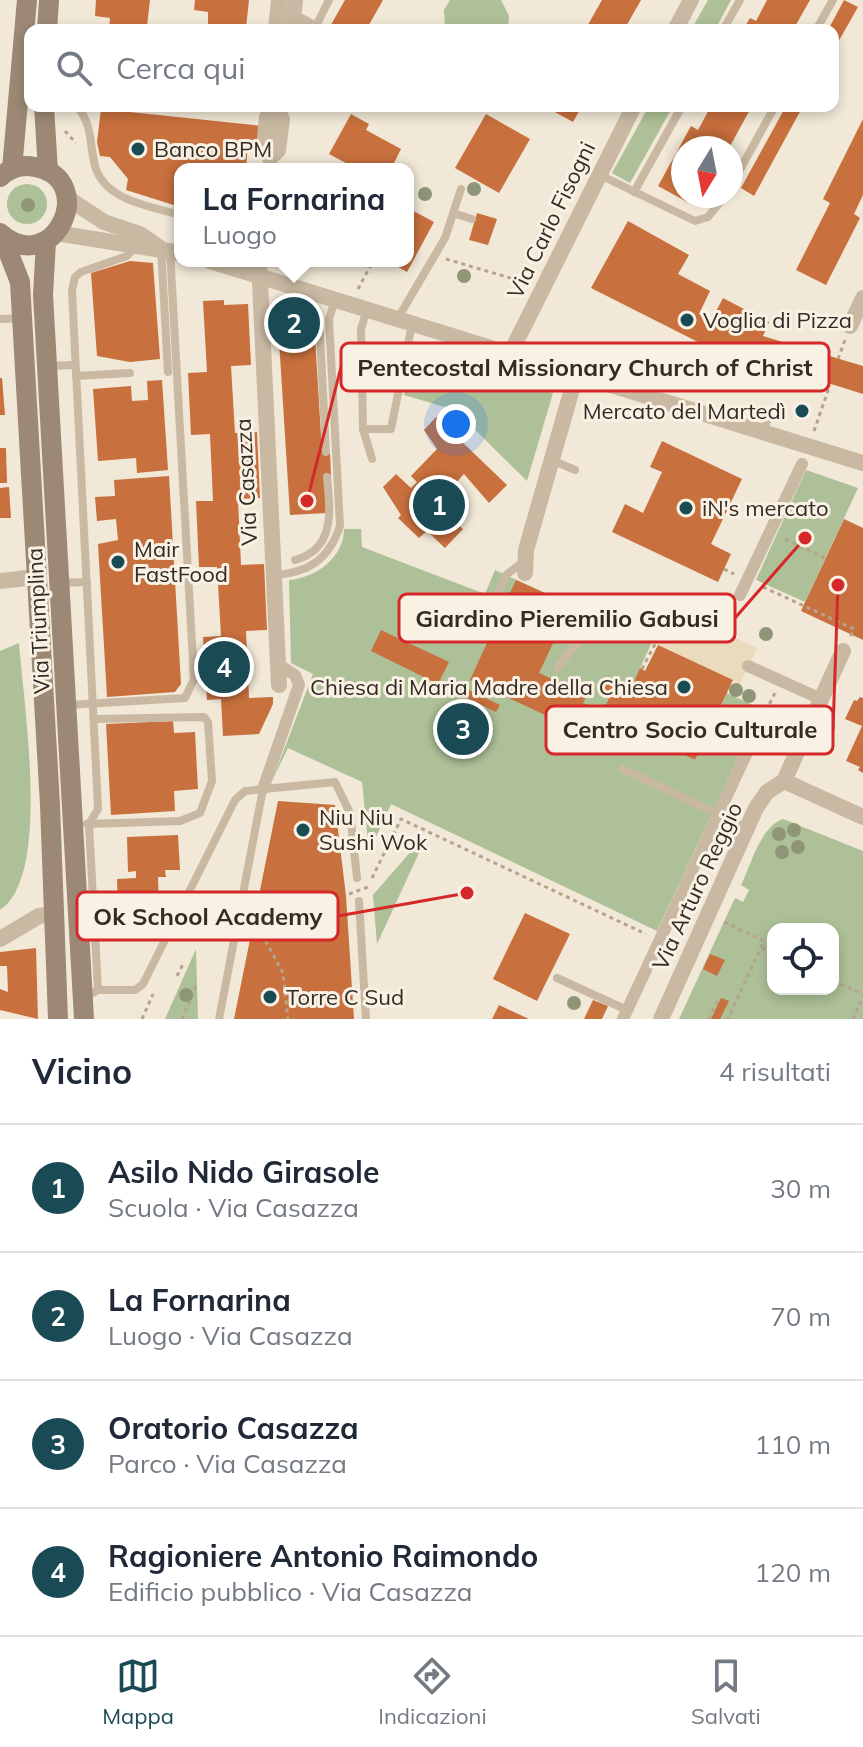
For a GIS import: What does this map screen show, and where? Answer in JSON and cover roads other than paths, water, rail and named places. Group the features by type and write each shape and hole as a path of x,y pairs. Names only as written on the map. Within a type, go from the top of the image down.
{"main road":[{"path":"27,0 4,174 30,166 48,171 60,182 66,197"},
{"path":"47,24 49,0"},
{"path":"46,112 48,171"},
{"name":"Via Triumplina","path":"66,197 66,216 51,237 43,295 67,705 82,824 88,1003"},
{"name":"Via Triumplina","path":"1,235 23,245 51,237"},
{"name":"Via Triumplina","path":"1,235 20,282 55,914 58,1019"}],"street":[{"path":"277,24 279,0"},
{"path":"294,24 295,0"},
{"path":"678,24 691,0"},
{"path":"269,163 278,150 282,119 278,112"},
{"name":"Via Carlo Fisogni","path":"510,354 597,173 631,112"},
{"path":"66,197 104,222 140,234 170,250"},
{"path":"51,237 170,250"},
{"path":"258,268 335,300 576,375 766,425 863,463"},
{"name":"Via Casazza","path":"258,268 279,685"},
{"path":"850,326 863,298"},
{"path":"524,567 576,375"},
{"path":"740,595 802,464"},
{"path":"0,581 36,577"},
{"name":"Via Arturo Reggio","path":"661,1019 747,828 767,792 784,781 843,651"},
{"path":"263,789 299,685 295,675 279,665"},
{"path":"748,666 821,699"},
{"path":"625,1015 750,746"},
{"path":"784,781 863,817"},
{"path":"0,939 39,916 55,914"}],"lane":[{"path":"317,24 329,0"},
{"path":"726,24 740,0"},
{"path":"819,24 833,0"},
{"path":"81,112 90,125 95,166 111,190 124,198 174,213"},
{"path":"634,192 679,112"},
{"path":"743,164 772,112"},
{"path":"597,173 695,221 708,217 715,208"},
{"path":"363,429 391,429 405,321 461,189"},
{"path":"453,213 472,219"},
{"name":"Via Triumplina","path":"82,824 98,809 72,291 75,277 127,256 137,246"},
{"path":"168,372 170,250"},
{"path":"67,705 185,698 192,691 194,679 170,250"},
{"path":"274,575 297,574 320,561 334,545 340,526 329,319 335,300"},
{"path":"367,310 361,329 363,429 372,459"},
{"path":"319,316 326,452"},
{"path":"0,319 22,318"},
{"path":"576,375 598,364"},
{"path":"47,366 75,365"},
{"path":"76,376 130,373"},
{"path":"552,460 575,470"},
{"path":"295,560 326,536 330,523 327,477"},
{"path":"482,625 506,575 524,567"},
{"path":"60,583 87,582"},
{"path":"558,667 604,609"},
{"path":"82,824 180,821 200,813 212,781 208,722 204,717 94,719"},
{"path":"623,769 747,828"},
{"path":"88,1003 135,990 143,984 235,800 245,791 335,782 346,798 350,813 357,878"},
{"path":"219,1019 237,912 263,789"},
{"path":"359,901 366,1019"},
{"path":"557,978 625,1015"}],"place":[{"name":"Banco BPM","path":"138,149"},
{"name":"Voglia di Pizza","path":"687,320"},
{"name":"La Fornarina","path":"294,323"},
{"name":"Mercato del Martedì","path":"802,411"},
{"name":"Pentecostal Missionary Church of Christ","path":"307,501"},
{"name":"Asilo Nido Girasole","path":"439,505"},
{"name":"iN's mercato","path":"686,508"},
{"name":"Giardino Pieremilio Gabusi","path":"805,538"},
{"name":"Mair FastFood","path":"118,562"},
{"name":"Centro Socio Culturale","path":"838,585"},
{"name":"Ragioniere Antonio Raimondo","path":"224,667"},
{"name":"Chiesa di Maria Madre della Chiesa","path":"684,687"},
{"name":"Oratorio Casazza","path":"463,729"},
{"name":"Niu Niu Sushi Wok","path":"303,830"},
{"name":"Ok School Academy","path":"467,893"},
{"name":"Torre C Sud","path":"270,997"}]}
